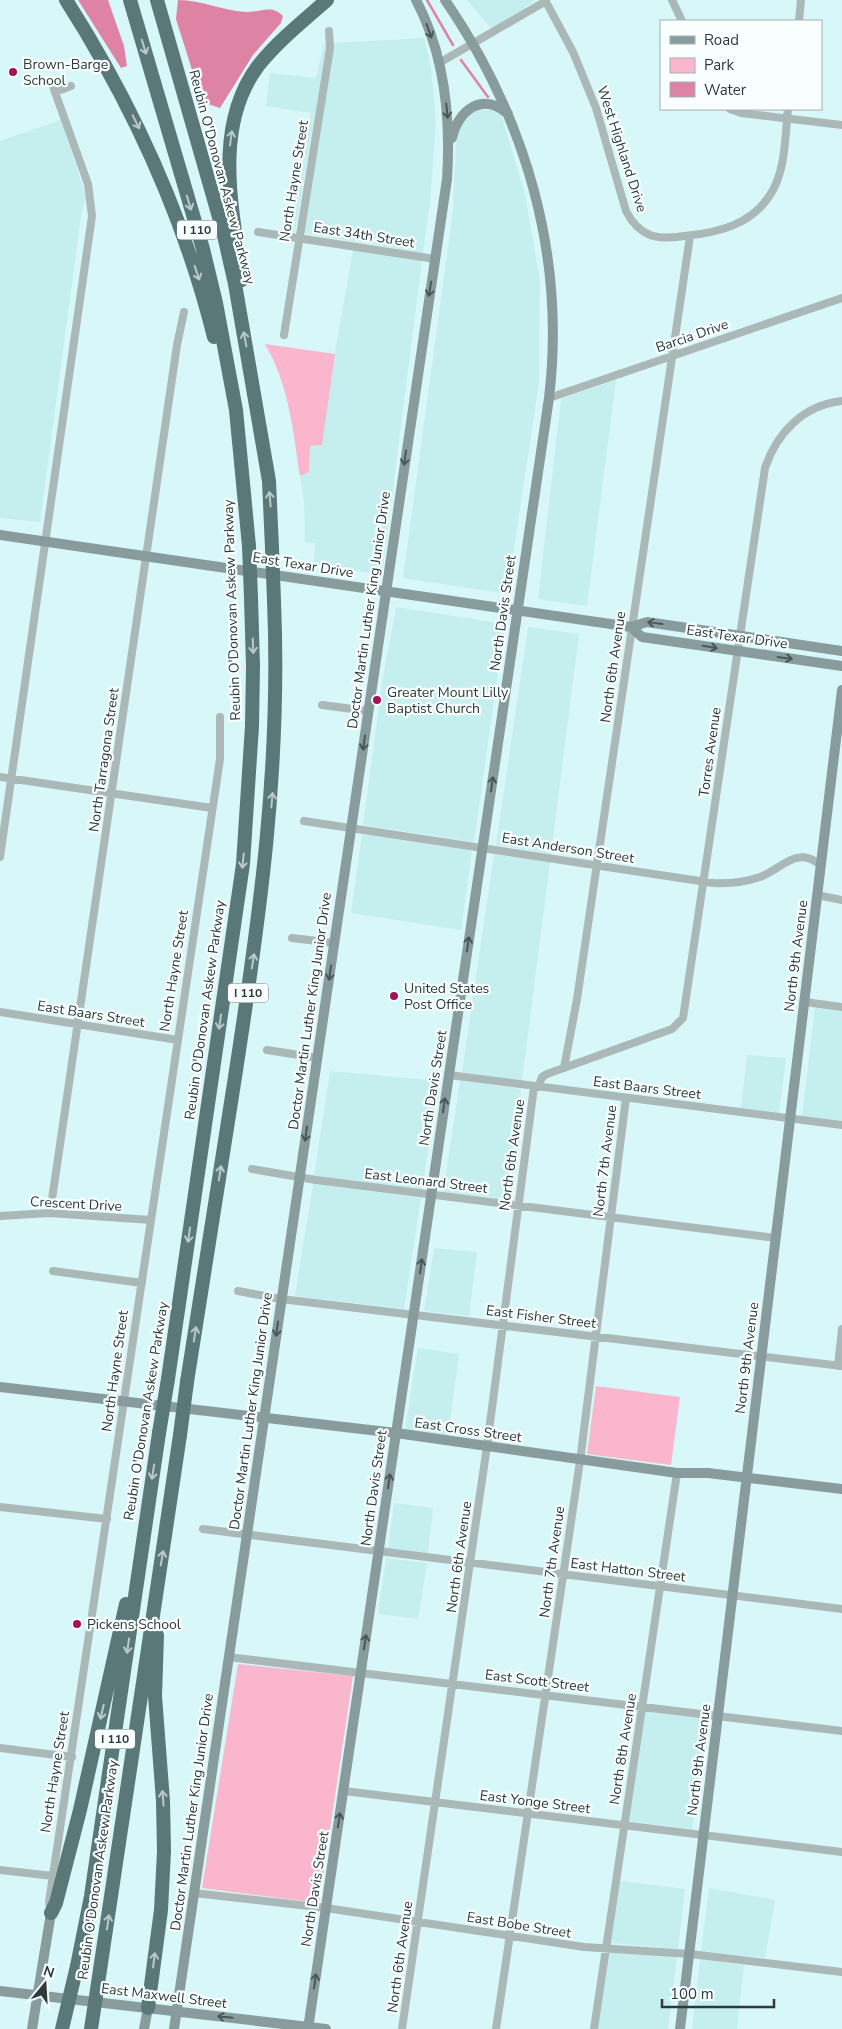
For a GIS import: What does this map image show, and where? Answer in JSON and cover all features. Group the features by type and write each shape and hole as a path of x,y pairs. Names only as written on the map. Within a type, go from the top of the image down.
{"highway":[{"path":"66,0 135,119 151,152 187,243 215,340 242,465"},
{"name":"Reubin O'Donovan Askew Parkway","path":"62,2029 91,1896 158,1433 168,1380 243,864 252,726 249,546 236,410 203,249 130,0"},
{"name":"Reubin O'Donovan Askew Parkway","path":"91,2029 187,1382 255,946 266,865 276,730 277,663 269,481 239,308 223,231 157,0"},
{"path":"239,308 243,284 229,178 230,142 235,115 257,68 283,39 327,0"},
{"path":"51,1913 56,1903 80,1810 147,1511"},
{"path":"148,2008 161,1910 164,1851 163,1801 155,1696 158,1627 154,1606"}],"main road":[{"name":"Doctor Martin Luther King Junior Drive","path":"174,2029 352,828 435,259 448,155 447,111 439,63 429,31 416,0"},
{"name":"North Davis Street","path":"308,2028 517,610 550,398 554,329 549,260 538,201 510,117 473,42 446,0"},
{"path":"448,155 458,118 470,108 484,104 492,105 510,117"},
{"name":"East Texar Drive","path":"0,534 631,627 647,622 842,651"},
{"name":"East Texar Drive","path":"631,627 642,637 842,666"},
{"name":"North 9th Avenue","path":"680,2029 842,690"},
{"name":"East Cross Street","path":"0,1387 396,1433 580,1461 677,1473 708,1473 842,1489"},
{"name":"North Hayne Street","path":"32,2029 51,1913"},
{"name":"East Maxwell Street","path":"0,1991 326,2029"},
{"path":"144,2029 148,2008"}],"street":[{"path":"439,63 546,0"},
{"name":"West Highland Drive","path":"546,0 585,78 607,138 626,211 643,231 658,238 707,233 738,224 756,212 772,193 780,171 788,110"},
{"path":"672,0 682,20"},
{"path":"798,20 801,0"},
{"name":"North Hayne Street","path":"284,335 330,48 329,31"},
{"path":"0,857 92,216 88,184 51,81"},
{"path":"55,92 71,86"},
{"path":"733,110 741,113 842,125"},
{"name":"East 34th Street","path":"258,232 299,236 435,259"},
{"name":"North 6th Avenue","path":"402,2029 487,1446 518,1205 536,1087 542,1077 564,1068 577,999 690,236"},
{"name":"Barcia Drive","path":"550,398 842,298"},
{"name":"North Tarragona Street","path":"50,1213 148,555 177,345 184,312"},
{"name":"Torres Avenue","path":"564,1068 672,1029 683,1018 765,468 770,454 783,432 799,418 823,405 842,401"},
{"path":"322,705 368,711"},
{"name":"North Hayne Street","path":"51,1913 49,1902 220,759 220,717"},
{"path":"0,777 212,808"},
{"name":"East Anderson Street","path":"304,821 723,884 752,880 797,857 811,858 820,865"},
{"path":"817,895 842,900"},
{"path":"292,938 334,943"},
{"path":"805,1002 842,1007"},
{"name":"East Baars Street","path":"0,1012 178,1040"},
{"path":"267,1050 318,1058"},
{"name":"East Baars Street","path":"449,1075 842,1125"},
{"name":"North 7th Avenue","path":"496,2029 580,1461 626,1098"},
{"name":"East Leonard Street","path":"252,1168 300,1177 431,1195 776,1238"},
{"name":"Crescent Drive","path":"0,1216 50,1213 151,1220"},
{"path":"53,1271 142,1283"},
{"name":"East Fisher Street","path":"238,1291 281,1299 840,1366"},
{"path":"840,1366 842,1329"},
{"name":"North 8th Avenue","path":"594,2029 677,1473"},
{"path":"0,1507 107,1519"},
{"name":"East Hatton Street","path":"203,1529 470,1564 842,1609"},
{"name":"East Scott Street","path":"228,1657 842,1731"},
{"path":"0,1748 72,1756"},
{"name":"East Yonge Street","path":"344,1791 842,1852"},
{"path":"0,1870 53,1876"},
{"name":"East Bobe Street","path":"194,1893 326,1908 584,1947 690,1954 842,1972"}],"shaded area":[{"path":"467,0 535,0 519,12 491,28"},
{"path":"424,38 431,66 436,122 430,203 423,253 303,233 333,43"},
{"path":"324,43 326,48 295,232 292,231 311,113 266,106 270,73 316,78"},
{"path":"477,110 491,110 501,114 525,194 540,281 539,383 507,594 403,578 453,210 456,142 461,121"},
{"path":"61,120 86,197 81,217 40,522 0,518 0,141"},
{"path":"353,250 422,261 382,575 314,564 315,543 305,543 304,502 300,476 309,471 310,446 322,445 327,397"},
{"path":"616,380 587,606 538,599 561,399"},
{"path":"396,607 505,624 474,842 363,825 382,683"},
{"path":"528,627 579,634 551,854 496,845"},
{"path":"362,834 472,851 461,930 351,913"},
{"path":"494,854 550,862 522,1081 462,1072"},
{"path":"815,1008 842,1011 842,1121 802,1116"},
{"path":"747,1055 786,1058 779,1113 741,1108"},
{"path":"330,1071 439,1081 422,1190 314,1176"},
{"path":"460,1081 521,1089 507,1199 443,1192"},
{"path":"313,1184 421,1198 404,1309 295,1296"},
{"path":"434,1248 477,1252 469,1316 424,1311"},
{"path":"418,1348 459,1354 448,1436 405,1430"},
{"path":"394,1503 433,1508 428,1554 388,1549"},
{"path":"386,1558 427,1563 418,1619 378,1614"},
{"path":"645,1711 707,1719 692,1829 628,1821"},
{"path":"620,1881 685,1889 678,1949 611,1943"},
{"path":"709,1888 775,1900 765,1958 701,1951"},
{"path":"610,1952 677,1957 668,2029 598,2029"},
{"path":"700,1959 744,1965 737,2029 692,2029"}],"green space":[{"path":"265,344 335,354 322,445 310,446 309,472 300,476 285,392 280,375"},
{"path":"596,1386 680,1397 671,1465 587,1454"},
{"path":"238,1664 353,1676 319,1903 202,1888"}],"water":[{"path":"78,0 108,0 124,46 127,66 121,68"},
{"path":"178,0 187,0 229,10 247,12 270,9 279,12 283,16 281,23 253,55 220,108 205,103 200,95 176,19"}],"waterway":[{"path":"427,0 453,45"},
{"path":"461,60 488,97"}],"place":[{"name":"Brown-Barge School","path":"13,72"},
{"name":"Greater Mount Lilly Baptist Church","path":"377,700"},
{"name":"United States Post Office","path":"394,996"},
{"name":"Pickens School","path":"77,1624"}]}
